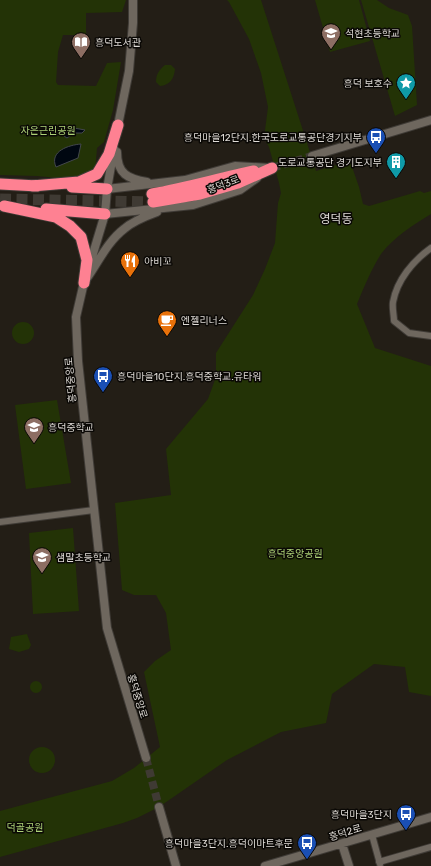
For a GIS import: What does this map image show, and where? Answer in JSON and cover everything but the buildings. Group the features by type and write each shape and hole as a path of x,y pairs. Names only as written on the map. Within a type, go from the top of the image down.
{"highway":[{"path":"32,186 79,182 96,174 109,154 118,125"},
{"path":"153,198 233,176 272,168"},
{"path":"0,184 107,189"},
{"path":"2,206 105,214"},
{"path":"2,206 56,217 70,226 81,237 86,260 84,283"}],"street":[{"name":"흥덕중앙로","path":"133,0 128,72 107,189 105,214 84,283 76,317 78,361 107,628 146,758"},
{"path":"312,156 431,120"},
{"path":"118,125 117,162 122,171 128,177 135,180 158,184"},
{"name":"흥덕3로","path":"107,189 185,180 236,166 272,168"},
{"name":"흥덕3로","path":"105,214 193,205 240,190 272,168"},
{"path":"84,283 110,243 124,228 144,217 179,206"},
{"path":"431,248 412,265 401,280 392,303 394,321 409,333 431,336"},
{"path":"0,522 94,510"},
{"path":"160,807 176,866"},
{"name":"흥덕2로","path":"265,866 431,817"},
{"path":"372,835 380,864 431,848"},
{"path":"342,844 349,866"}],"green space":[{"name":"자은근린공원","path":"0,0 126,0 122,12 86,13 86,35 63,35 58,52 56,82 58,85 96,86 107,63 121,62 113,110 104,142 97,148 95,172 79,180 37,176 0,175"},
{"name":"흥덕중앙공원","path":"227,0 261,0 316,171 350,161 363,204 369,206 420,191 424,193 431,191 431,214 398,237 381,254 371,272 357,304 375,348 431,366 431,696 409,692 405,667 374,664 332,694 326,723 281,732 227,760 159,807 137,818 0,857 0,811 112,781 134,768 160,747 144,672 155,661 171,650 166,613 156,595 134,595 122,590 115,503 171,495 166,449 208,399 216,377 216,353 253,295 275,243 278,203 281,193 269,147 264,138 268,107 261,73 249,39"},
{"path":"315,0 359,0 370,41 330,52"},
{"path":"361,0 377,0 389,8 408,15 412,26 417,105 395,116"},
{"path":"165,65 171,65 175,69 169,83 160,86 156,82 157,74"},
{"path":"19,322 27,322 34,329 34,337 27,344 19,344 12,337 12,329"},
{"path":"57,400 71,483 26,489 15,405"},
{"path":"73,528 79,611 33,614 29,533"},
{"path":"27,634 31,645 29,649 19,652 9,649 11,637"},
{"path":"38,681 41,682 41,692 34,693 31,692 30,685 31,682"},
{"path":"42,747 51,751 55,760 51,769 42,773 33,769 29,760 33,751"}],"shaded area":[{"path":"74,128 85,130 82,133 74,133 67,138 64,136 66,132"},
{"path":"81,144 78,158 56,167 55,157 61,150 66,147"}],"tunnel":[{"path":"272,168 312,156"},
{"path":"0,199 153,202"},
{"path":"146,758 159,807"}],"place":[{"name":"석현초등학교","path":"331,50"},
{"name":"흥덕도서관","path":"81,59"},
{"name":"흥덕 보호수","path":"406,100"},
{"name":"흥덕마을12단지.한국도로교통공단경기지부","path":"376,154"},
{"name":"도로교통공단 경기도지부","path":"396,179"},
{"name":"아비꼬","path":"130,278"},
{"name":"엔젤리너스","path":"167,337"},
{"name":"흥덕마을10단지.흥덕중학교.유타워","path":"103,393"},
{"name":"흥덕중학교","path":"34,444"},
{"name":"샘말초등학교","path":"42,574"},
{"name":"흥덕마을3단지","path":"406,831"},
{"name":"흥덕마을3단지.흥덕이마트후문","path":"307,860"}],"district":[{"name":"영덕동","path":"336,219"}],"park label":[{"name":"덕골공원","path":"25,827"}]}
